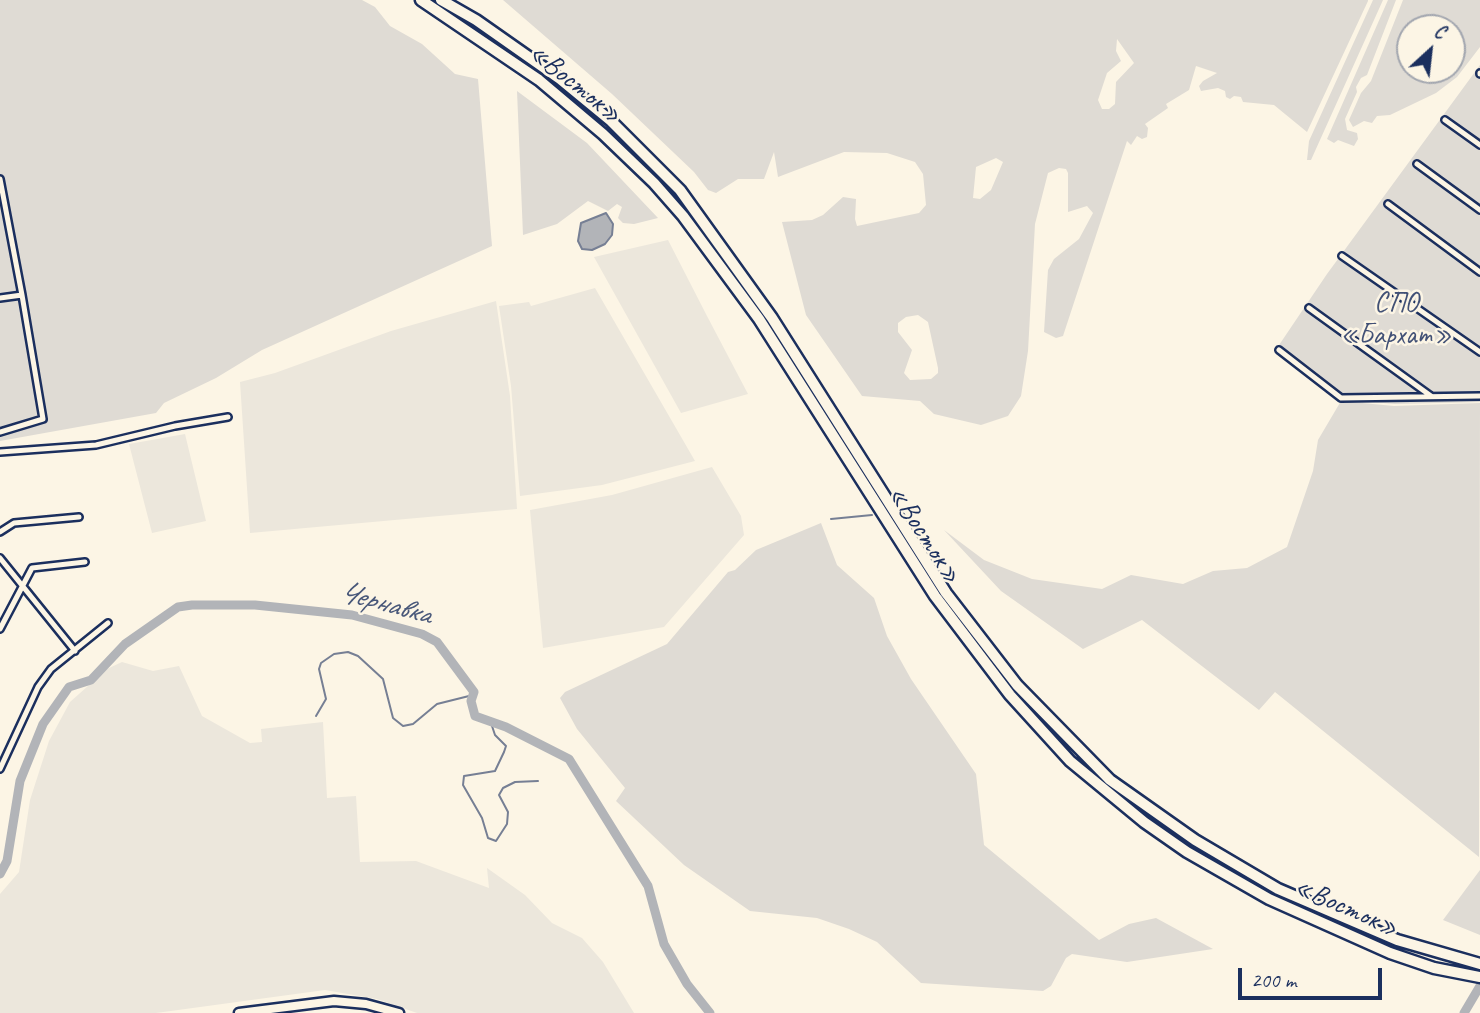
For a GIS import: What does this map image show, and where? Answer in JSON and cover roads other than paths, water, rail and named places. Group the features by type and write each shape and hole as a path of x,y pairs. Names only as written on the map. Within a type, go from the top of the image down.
{"highway":[{"name":"«Восток»","path":"421,0 539,80 603,134 654,183 683,216 760,318 943,607 1010,695 1070,761 1144,822 1239,883 1353,939 1434,968 1480,977"},
{"name":"«Восток»","path":"441,0 497,34 560,79 611,121 680,190 772,318 946,593 1017,685 1110,780 1195,840 1278,889 1397,940 1476,963"}],"main road":[{"path":"239,1013 334,1001 366,1004 399,1013"}],"street":[{"path":"1445,120 1480,145"},
{"path":"1417,164 1480,210"},
{"path":"0,179 43,419 0,432"},
{"path":"1388,204 1480,272"},
{"path":"1342,256 1480,352"},
{"path":"0,298 22,295"},
{"path":"1309,308 1431,396"},
{"path":"1279,350 1341,398 1480,396"},
{"path":"0,452 96,445 175,426 228,417"},
{"path":"0,533 14,523 79,517"},
{"path":"0,558 75,651"},
{"path":"0,629 32,568 85,562"},
{"path":"0,769 38,687 51,670 108,623"}],"waterway":[{"path":"898,498 902,496"},
{"path":"831,519 872,515"},
{"name":"Чернавка","path":"0,874 7,861 20,781 43,724 69,687 91,680 125,644 178,607 192,605 255,605 352,615 422,634 437,642 474,692 471,701 475,716 506,727 569,759 648,886 664,944 687,984 710,1013"},
{"path":"316,716 326,699 319,669 321,663 334,654 348,652 358,656 383,679 393,718 403,726 413,724 437,704 473,695"},
{"path":"491,723 495,735 506,746 504,752 495,771 464,776 463,785 482,818 488,838 496,841 507,824 508,812 499,795 503,788 515,782 538,781"},
{"path":"1464,1013 1480,986"}],"park label":[{"name":"СПО «Бархат»","path":"1396,320"}]}
